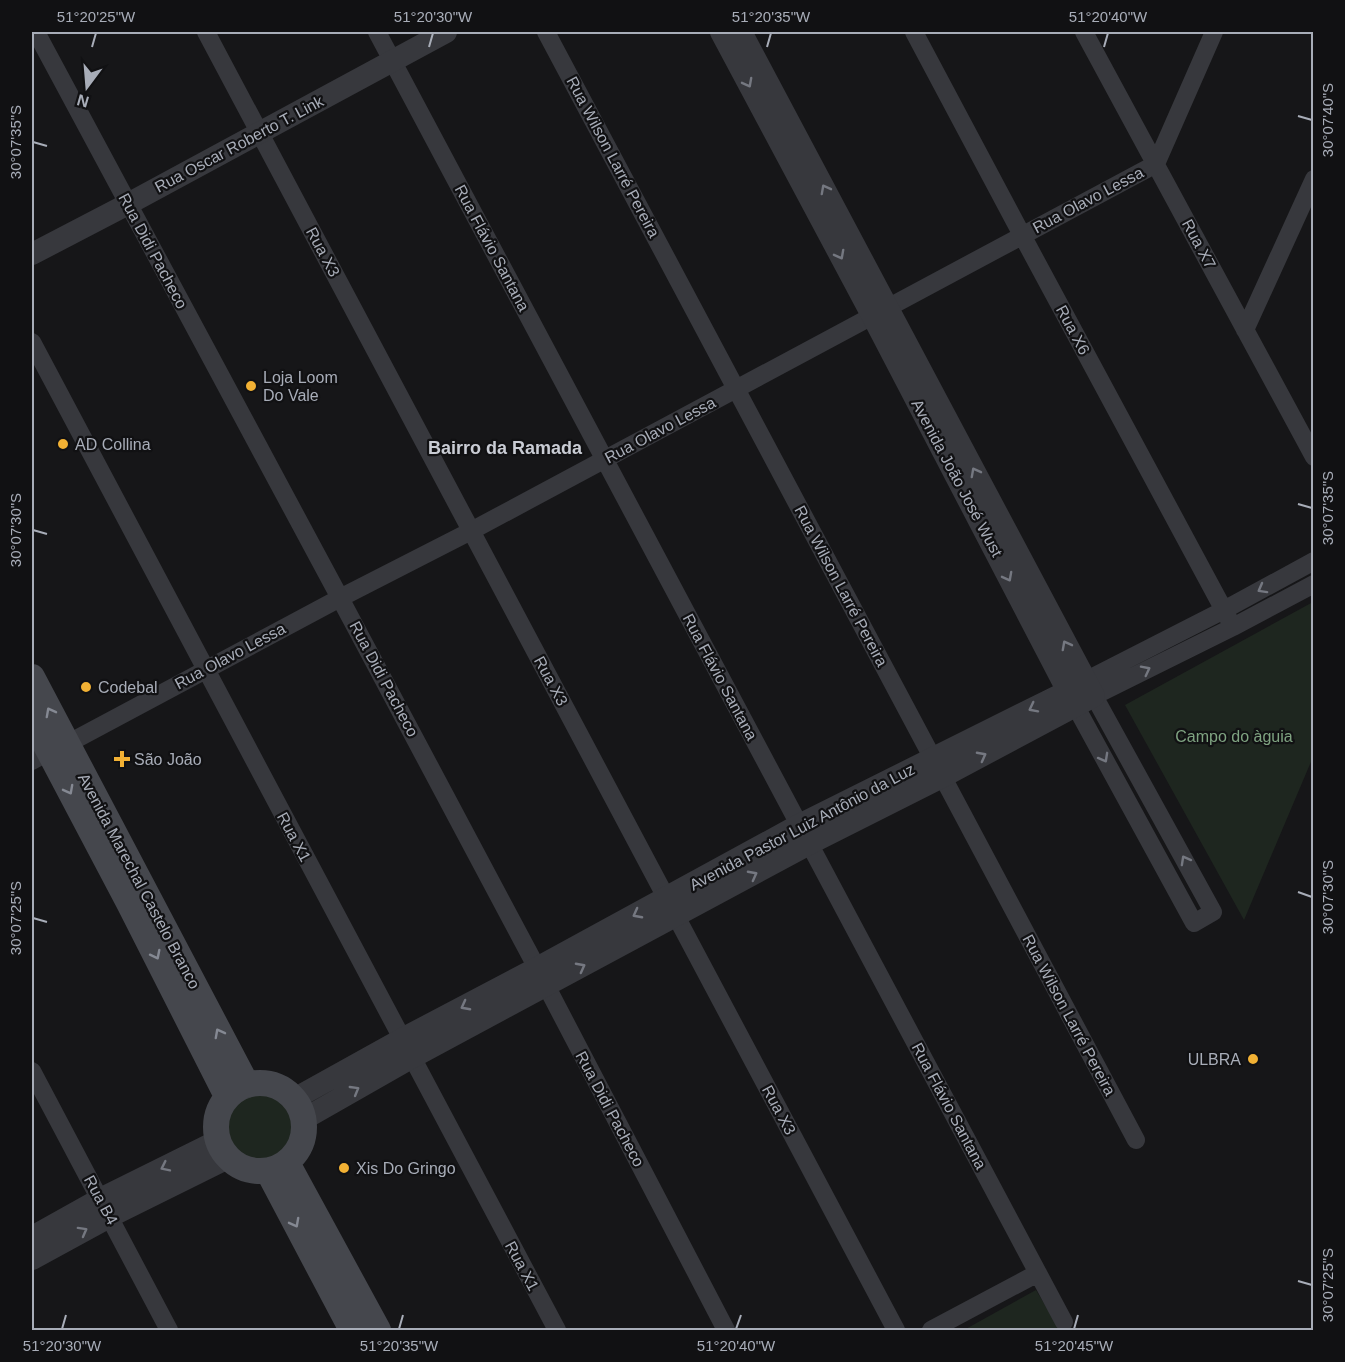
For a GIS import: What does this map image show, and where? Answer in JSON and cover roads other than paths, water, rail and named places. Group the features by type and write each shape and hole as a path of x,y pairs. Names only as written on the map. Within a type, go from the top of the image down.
{"main road":[{"name":"Avenida Marechal Castelo Branco","path":"32,677 49,752"},
{"name":"Avenida Marechal Castelo Branco","path":"32,719 237,1091"},
{"path":"260,1083 273,1085 285,1090 299,1109 304,1131 302,1143 296,1154 278,1167 254,1171 240,1167 222,1150 215,1129 216,1118 220,1106 237,1091 260,1083"},
{"path":"278,1167 352,1330"},
{"path":"278,1167 378,1330"}],"street":[{"name":"Rua Didi Pacheco","path":"36,32 340,597 726,1330"},
{"name":"Rua X3","path":"206,32 896,1330"},
{"name":"Rua Flávio Santana","path":"377,32 1064,1322"},
{"name":"Rua Oscar Roberto T. Link","path":"32,254 446,32"},
{"name":"Rua Wilson Larré Pereira","path":"546,32 1136,1140"},
{"name":"Avenida João José Wust","path":"721,32 880,311"},
{"name":"Avenida João José Wust","path":"741,32 880,311 1081,694 1194,923 1213,912 1081,694"},
{"name":"Rua X6","path":"914,32 1233,627"},
{"name":"Rua X7","path":"1084,32 1314,457"},
{"path":"1156,164 1214,32"},
{"name":"Rua Olavo Lessa","path":"49,752 340,597 471,531 1156,164"},
{"path":"1245,330 1314,179"},
{"name":"Rua X1","path":"32,342 557,1330"},
{"name":"Avenida Pastor Luiz Antônio da Luz","path":"1081,694 1224,610 1314,561"},
{"name":"Avenida Pastor Luiz Antônio da Luz","path":"299,1109 804,835 1081,694 1233,627 1314,584"},
{"name":"Rua B4","path":"32,1071 169,1330"},
{"path":"32,1237 105,1208 222,1150"},
{"path":"32,1259 105,1208"},
{"path":"931,1330 1038,1273"}],"place":[{"name":"Loja Loom Do Vale","path":"251,386"},
{"name":"AD Collina","path":"63,444"},
{"name":"Codebal","path":"86,687"},
{"name":"São João","path":"122,759"},
{"name":"ULBRA","path":"1253,1059"},
{"name":"Xis Do Gringo","path":"344,1168"}],"district":[{"name":"Bairro da Ramada","path":"505,448"}],"park label":[{"name":"Campo do àguia","path":"1234,736"}]}
